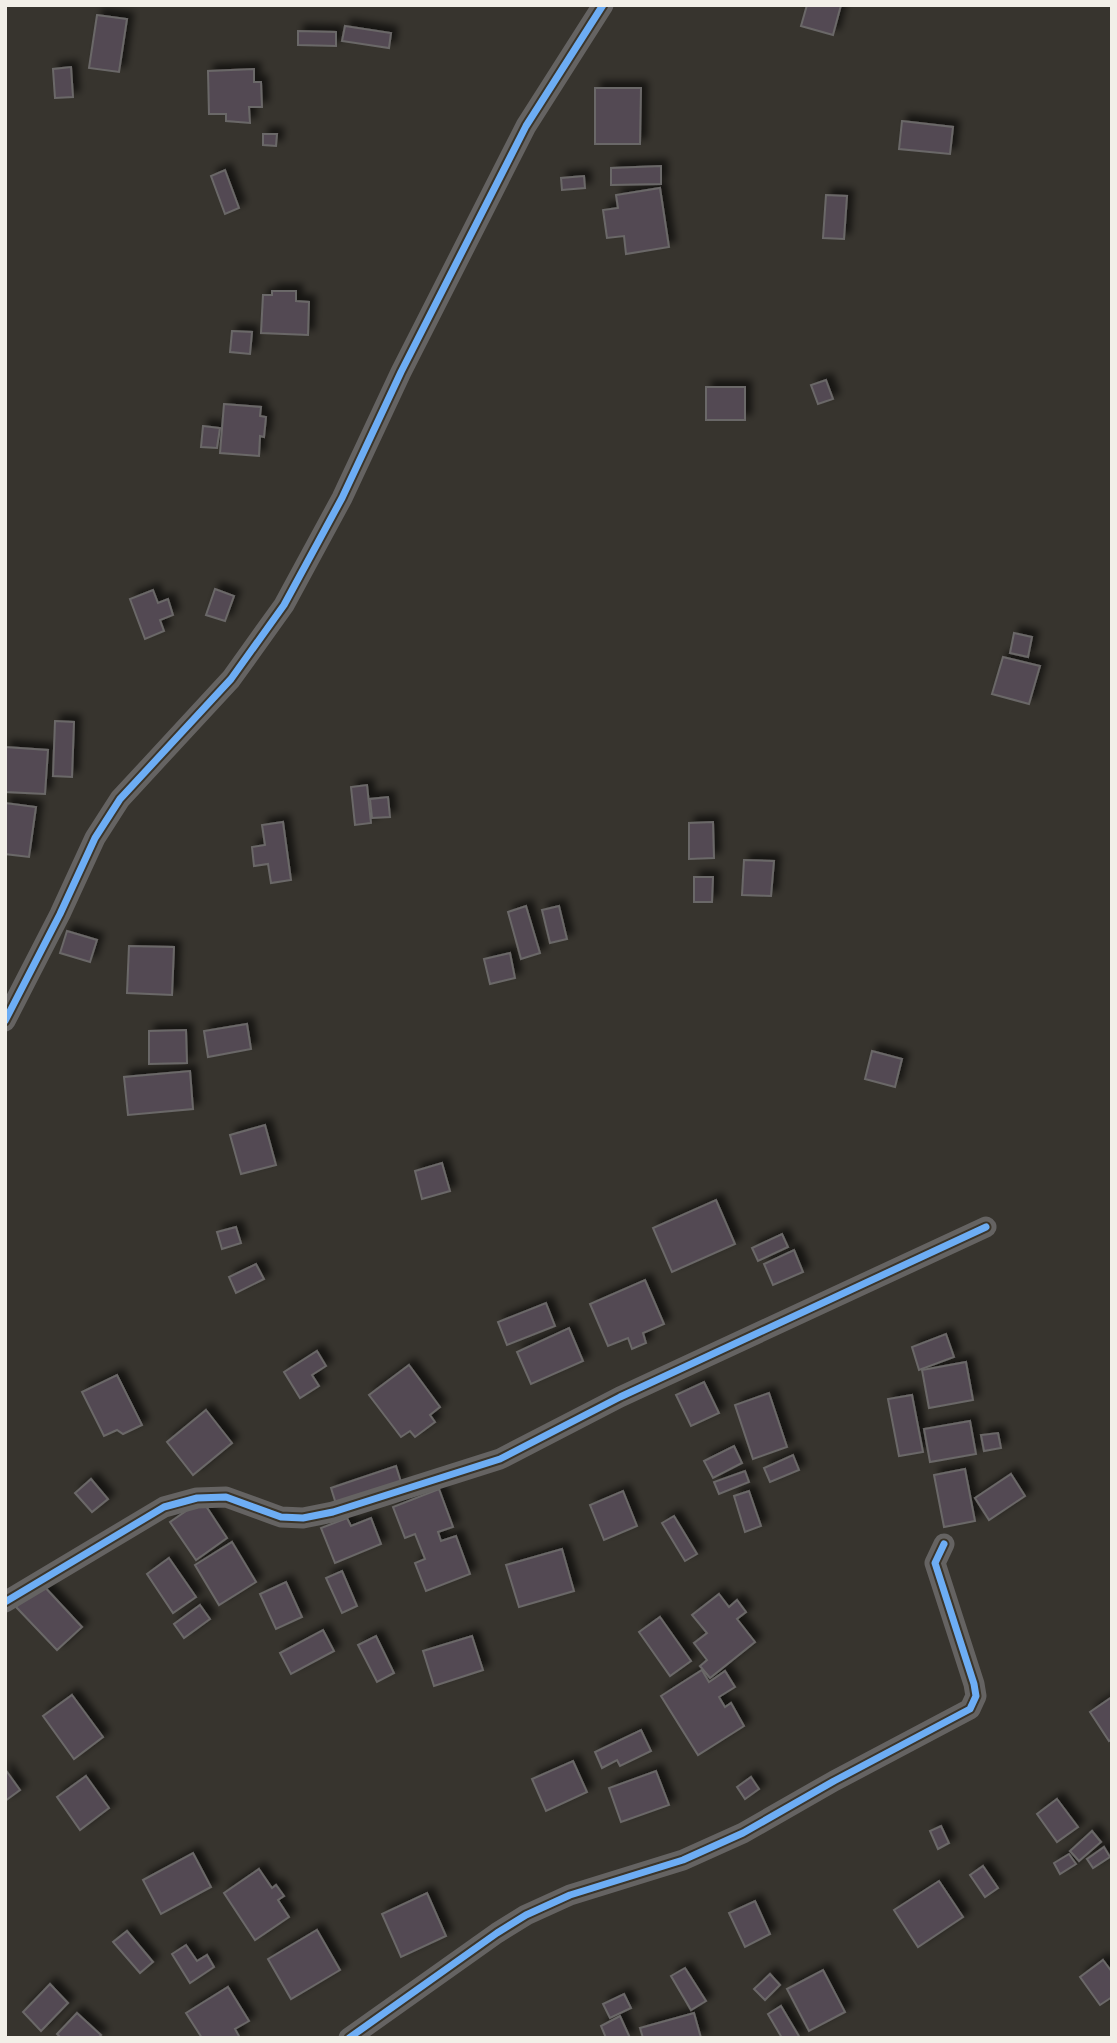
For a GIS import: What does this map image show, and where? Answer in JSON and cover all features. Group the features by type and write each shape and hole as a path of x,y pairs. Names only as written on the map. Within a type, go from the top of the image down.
{"street":[{"path":"5,1021 60,914 95,838 120,799 231,679 284,605 342,498 401,372 526,126 603,5"},
{"path":"5,1602 164,1507 197,1498 226,1497 281,1517 303,1518 333,1512 500,1459 620,1397 986,1227"},
{"path":"349,2038 526,1915 570,1895 683,1860 743,1833 970,1709 976,1696 974,1684 935,1563 944,1544"}],"building":[{"path":"807,5 841,5 833,35 801,26"},
{"path":"97,15 127,19 119,72 89,68"},
{"path":"345,26 391,33 389,48 342,41"},
{"path":"298,31 336,32 336,46 298,45"},
{"path":"71,67 73,97 55,98 53,69"},
{"path":"254,69 254,82 261,82 262,107 249,107 250,123 226,121 226,114 209,114 208,71"},
{"path":"595,88 641,88 640,144 595,144"},
{"path":"902,121 953,127 950,154 899,149"},
{"path":"263,134 277,134 276,146 263,145"},
{"path":"661,166 661,184 611,185 611,168"},
{"path":"225,170 239,208 225,214 211,176"},
{"path":"584,176 585,188 562,190 561,178"},
{"path":"660,188 669,247 626,254 624,236 607,238 603,210 618,208 616,195"},
{"path":"826,195 847,196 844,239 823,238"},
{"path":"272,291 296,291 296,301 309,302 308,335 261,333 263,295 272,295"},
{"path":"232,331 252,332 250,354 230,352"},
{"path":"826,380 833,399 818,404 811,385"},
{"path":"706,387 745,387 745,420 706,420"},
{"path":"224,404 261,407 260,416 266,417 264,437 260,436 259,456 220,453"},
{"path":"203,426 220,428 217,448 201,447"},
{"path":"215,589 234,596 225,621 206,615"},
{"path":"153,590 158,603 168,599 173,615 160,620 164,631 145,639 130,599"},
{"path":"1014,633 1032,637 1028,657 1010,653"},
{"path":"1003,657 1040,666 1029,704 992,694"},
{"path":"55,721 74,722 72,777 53,776"},
{"path":"5,747 48,750 45,794 5,792"},
{"path":"367,785 371,823 355,825 351,787"},
{"path":"388,797 390,817 372,818 370,799"},
{"path":"5,803 36,807 29,857 5,854"},
{"path":"283,822 291,880 271,883 268,864 254,866 252,847 265,845 262,825"},
{"path":"713,822 714,858 689,859 689,823"},
{"path":"744,860 774,861 771,896 742,895"},
{"path":"694,877 713,877 712,902 694,902"},
{"path":"526,906 540,953 521,959 508,912"},
{"path":"559,906 567,939 550,943 542,910"},
{"path":"67,931 97,940 90,962 60,953"},
{"path":"129,946 174,947 172,995 127,993"},
{"path":"510,953 515,978 490,984 484,959"},
{"path":"247,1024 251,1049 208,1057 204,1031"},
{"path":"186,1030 187,1063 149,1064 149,1031"},
{"path":"872,1051 902,1059 895,1087 865,1079"},
{"path":"190,1071 193,1109 128,1115 124,1077"},
{"path":"265,1125 276,1165 241,1174 230,1135"},
{"path":"442,1163 450,1191 422,1199 415,1171"},
{"path":"716,1200 735,1244 672,1272 653,1228"},
{"path":"236,1227 241,1243 222,1249 217,1232"},
{"path":"782,1234 788,1247 758,1261 752,1248"},
{"path":"794,1250 803,1272 773,1285 764,1264"},
{"path":"256,1264 264,1279 236,1293 229,1277"},
{"path":"645,1280 664,1324 643,1333 646,1343 632,1349 628,1338 608,1346 590,1304"},
{"path":"546,1303 555,1326 507,1345 498,1322"},
{"path":"569,1328 583,1361 531,1384 517,1352"},
{"path":"946,1334 954,1357 919,1370 912,1347"},
{"path":"317,1351 326,1366 312,1375 319,1386 300,1398 284,1372"},
{"path":"966,1362 973,1400 929,1408 922,1370"},
{"path":"409,1365 440,1407 430,1415 435,1422 415,1437 410,1431 401,1437 369,1395"},
{"path":"117,1375 142,1425 123,1434 117,1430 104,1436 82,1392"},
{"path":"704,1382 719,1413 691,1426 676,1395"},
{"path":"769,1393 787,1447 753,1459 735,1405"},
{"path":"912,1395 923,1452 899,1456 888,1399"},
{"path":"206,1410 232,1443 193,1475 167,1442"},
{"path":"970,1421 976,1454 930,1462 924,1429"},
{"path":"998,1433 1001,1448 984,1451 981,1435"},
{"path":"734,1446 742,1463 713,1478 704,1461"},
{"path":"793,1455 799,1470 770,1482 764,1468"},
{"path":"396,1466 401,1482 336,1504 331,1488"},
{"path":"965,1469 975,1521 944,1527 934,1475"},
{"path":"745,1471 749,1482 719,1494 714,1482"},
{"path":"1011,1474 1025,1496 989,1520 975,1498"},
{"path":"91,1479 108,1499 92,1512 75,1493"},
{"path":"439,1489 453,1527 438,1532 441,1541 456,1536 470,1574 426,1591 415,1563 425,1559 415,1534 405,1538 393,1507"},
{"path":"623,1491 637,1526 604,1540 590,1505"},
{"path":"749,1491 761,1526 745,1532 734,1496"},
{"path":"202,1500 227,1538 196,1560 170,1522"},
{"path":"674,1516 697,1554 685,1561 662,1523"},
{"path":"347,1518 351,1526 371,1518 381,1544 335,1563 321,1528"},
{"path":"232,1542 256,1582 219,1605 195,1565"},
{"path":"562,1549 574,1591 519,1607 506,1565"},
{"path":"169,1558 196,1597 173,1613 147,1574"},
{"path":"342,1571 357,1606 342,1613 326,1578"},
{"path":"286,1582 302,1617 276,1629 260,1594"},
{"path":"41,1583 82,1627 57,1650 16,1607"},
{"path":"719,1594 729,1607 737,1600 746,1612 737,1619 755,1642 710,1678 700,1666 707,1660 694,1643 707,1633 692,1615"},
{"path":"200,1605 210,1619 184,1638 174,1624"},
{"path":"660,1617 691,1661 670,1676 639,1632"},
{"path":"323,1630 334,1651 291,1674 280,1653"},
{"path":"376,1636 394,1673 377,1682 358,1645"},
{"path":"472,1636 483,1670 434,1686 423,1651"},
{"path":"702,1670 709,1682 725,1671 735,1687 719,1697 725,1707 731,1703 744,1726 698,1755 661,1696"},
{"path":"72,1695 103,1737 74,1759 43,1716"},
{"path":"1112,1697 1112,1739 1109,1741 1090,1712"},
{"path":"641,1730 651,1751 620,1766 617,1760 602,1768 595,1752"},
{"path":"573,1761 587,1792 546,1811 532,1779"},
{"path":"5,1769 20,1790 5,1801"},
{"path":"656,1771 669,1805 621,1822 609,1788"},
{"path":"86,1776 109,1808 80,1830 57,1797"},
{"path":"751,1777 759,1789 745,1799 737,1787"},
{"path":"1057,1799 1078,1827 1057,1842 1037,1814"},
{"path":"941,1826 949,1843 938,1849 930,1831"},
{"path":"1092,1831 1101,1842 1079,1861 1070,1851"},
{"path":"1104,1847 1110,1857 1093,1868 1087,1859"},
{"path":"193,1853 211,1887 161,1914 143,1880"},
{"path":"1069,1854 1076,1864 1060,1874 1054,1863"},
{"path":"983,1866 998,1888 985,1897 970,1875"},
{"path":"259,1869 272,1888 276,1885 284,1896 278,1900 289,1917 255,1940 224,1893"},
{"path":"939,1881 963,1917 918,1947 894,1910"},
{"path":"427,1893 446,1936 401,1957 382,1914"},
{"path":"755,1901 770,1934 745,1947 729,1913"},
{"path":"317,1930 340,1970 291,1999 268,1959"},
{"path":"127,1931 153,1962 140,1973 113,1942"},
{"path":"186,1945 197,1961 207,1955 214,1967 190,1983 172,1954"},
{"path":"1103,1960 1112,1972 1112,1997 1100,2005 1080,1977"},
{"path":"685,1968 706,2001 691,2010 671,1976"},
{"path":"823,1970 845,2012 809,2031 787,1989"},
{"path":"770,1974 780,1985 765,2000 754,1989"},
{"path":"50,1984 68,2003 41,2031 23,2012"},
{"path":"228,1987 249,2021 235,2029 240,2038 202,2038 186,2013"},
{"path":"624,1994 631,2008 610,2018 603,2004"},
{"path":"781,2006 800,2038 782,2038 768,2014"},
{"path":"77,2013 101,2035 98,2038 61,2038 57,2034"},
{"path":"694,2013 701,2038 643,2038 640,2028"},
{"path":"620,2016 630,2038 606,2038 601,2026"}],"cycle path":[{"path":"5,1021 60,914 95,838 120,799 231,679 284,605 342,498 401,372 526,126 603,5"},
{"path":"5,1602 164,1507 197,1498 226,1497 281,1517 303,1518 333,1512 500,1459 620,1397 986,1227"},
{"path":"349,2038 526,1915 570,1895 683,1860 743,1833 970,1709 976,1696 974,1684 935,1563 944,1544"}]}
